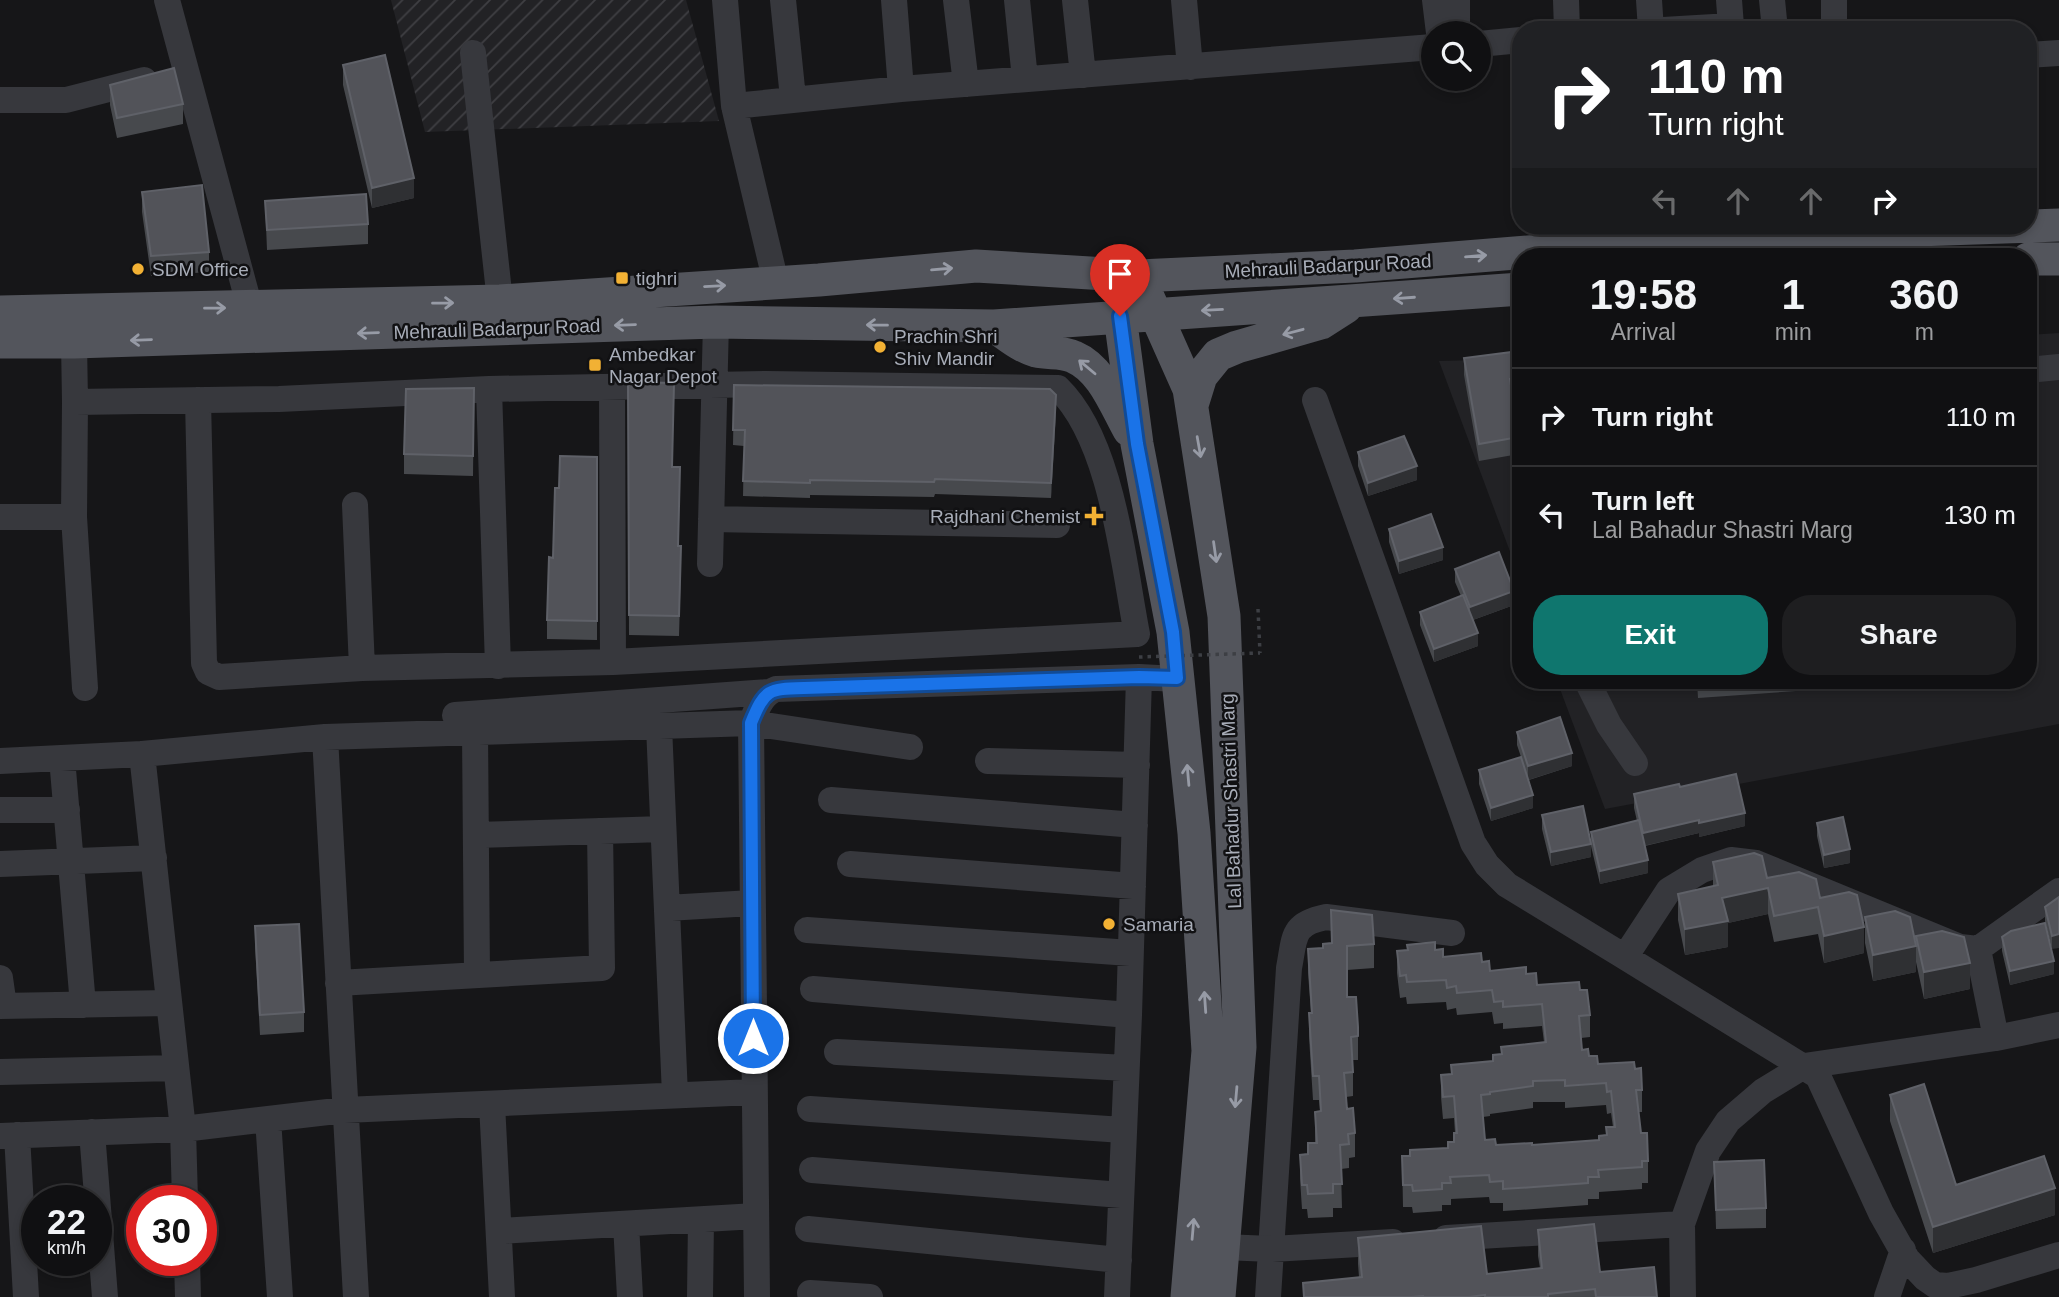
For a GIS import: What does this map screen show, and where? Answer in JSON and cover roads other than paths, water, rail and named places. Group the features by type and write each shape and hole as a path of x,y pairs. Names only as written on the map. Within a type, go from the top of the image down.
{"main road":[{"name":"Mehrauli Badarpur Road","path":"2037,225 2059,225"},
{"name":"Mehrauli Badarpur Road","path":"1559,248 1706,235"},
{"name":"Mehrauli Badarpur Road","path":"0,342 74,342 501,315 544,298 776,283 976,266 1139,276 1355,266 1512,252"},
{"path":"2037,259 2059,259"},
{"name":"Lal Bahadur Shastri Marg","path":"1139,276 1189,389 1224,616 1240,1047 1219,1297"},
{"path":"1120,316 1139,276"},
{"name":"Mehrauli Badarpur Road","path":"0,312 250,308 716,322 994,326 1512,290"},
{"path":"1192,405 1201,376 1211,361 1219,355 1237,347 1321,324 1354,302"},
{"name":"Lal Bahadur Shastri Marg","path":"1120,316 1137,444 1173,632 1194,833 1208,1051 1187,1297"},
{"path":"994,326 1026,348 1074,357 1086,365 1099,377 1137,444"}],"street":[{"path":"167,0 250,308"},
{"path":"725,0 734,106 776,283"},
{"path":"783,0 793,98"},
{"path":"894,0 901,89"},
{"path":"956,0 966,84"},
{"path":"1017,0 1026,79"},
{"path":"1075,0 1083,75"},
{"path":"1184,0 1190,67"},
{"path":"1435,0 1437,21"},
{"path":"1457,0 1457,21"},
{"path":"1566,0 1567,21"},
{"path":"1649,0 1650,21"},
{"path":"1729,0 1731,21"},
{"path":"1772,0 1774,21"},
{"path":"1834,0 1834,21"},
{"path":"1491,43 1512,41"},
{"path":"734,106 793,98 1421,48"},
{"path":"473,53 501,315"},
{"path":"2037,55 2059,54"},
{"path":"0,100 66,100 186,68"},
{"path":"710,564 716,322"},
{"path":"74,342 74,517 85,688"},
{"path":"2037,369 2059,367"},
{"path":"75,402 198,400 279,400 489,389 715,385 1058,388 1075,407 1101,462 1137,634 613,662 362,668 219,677 208,672 204,663 198,400"},
{"path":"612,387 613,662"},
{"path":"489,389 498,666"},
{"path":"1315,400 1473,843 1487,865 1507,885 1818,1076 1881,1213 1903,1250 1925,1278 1935,1285 1948,1286 2059,1255"},
{"path":"355,505 362,668"},
{"path":"0,517 74,517"},
{"path":"712,519 1057,525"},
{"path":"1117,1297 1138,765 1139,667"},
{"path":"432,717 768,692 776,689 1139,667 1177,678"},
{"path":"1591,689 1609,725 1635,763"},
{"path":"757,1297 751,723 758,705 768,692"},
{"path":"0,761 142,754 325,737 751,723 910,747"},
{"path":"659,726 675,1095"},
{"path":"475,732 477,975"},
{"path":"325,737 356,1297"},
{"path":"142,754 183,1129 185,1185"},
{"path":"62,758 83,1005"},
{"path":"988,761 1138,765"},
{"path":"831,800 1135,825"},
{"path":"0,810 68,810"},
{"path":"476,835 663,829"},
{"path":"338,983 602,968 600,831"},
{"path":"0,864 153,858"},
{"path":"1625,957 1669,890 1702,870 1731,860 1756,863 1960,947 1979,949 2059,891"},
{"path":"850,864 1133,886"},
{"path":"667,908 752,903"},
{"path":"1268,1297 1289,968 1295,933 1307,921 1326,917 1452,933"},
{"path":"807,930 1130,953"},
{"path":"1979,949 1996,1038"},
{"path":"0,978 2,1006 170,1003"},
{"path":"813,989 1129,1015"},
{"path":"1683,1297 1682,1224 1708,1151 1728,1121 1763,1091 1804,1066 1996,1038 2059,1025"},
{"path":"837,1052 1126,1068"},
{"path":"0,1072 176,1068"},
{"path":"26,1297 12,1258 8,1135 183,1129 345,1110 754,1092"},
{"path":"492,1104 502,1297"},
{"path":"810,1109 1123,1130"},
{"path":"268,1119 280,1297"},
{"path":"92,1132 105,1297"},
{"path":"812,1170 1121,1195"},
{"path":"499,1231 756,1216"},
{"path":"699,1297 701,1220"},
{"path":"626,1224 629,1297"},
{"path":"1223,1247 1272,1249 1682,1224"},
{"path":"808,1229 1119,1260"},
{"path":"1886,1297 1903,1250"},
{"path":"187,1276 188,1297"},
{"path":"810,1293 870,1297"}],"place":[{"name":"SDM Office","path":"138,269"},
{"name":"tighri","path":"622,278"},
{"name":"Prachin Shri Shiv Mandir","path":"880,347"},
{"name":"Ambedkar Nagar Depot","path":"595,365"},
{"name":"Rajdhani Chemist","path":"1094,516"},
{"name":"Samaria","path":"1109,924"}]}
